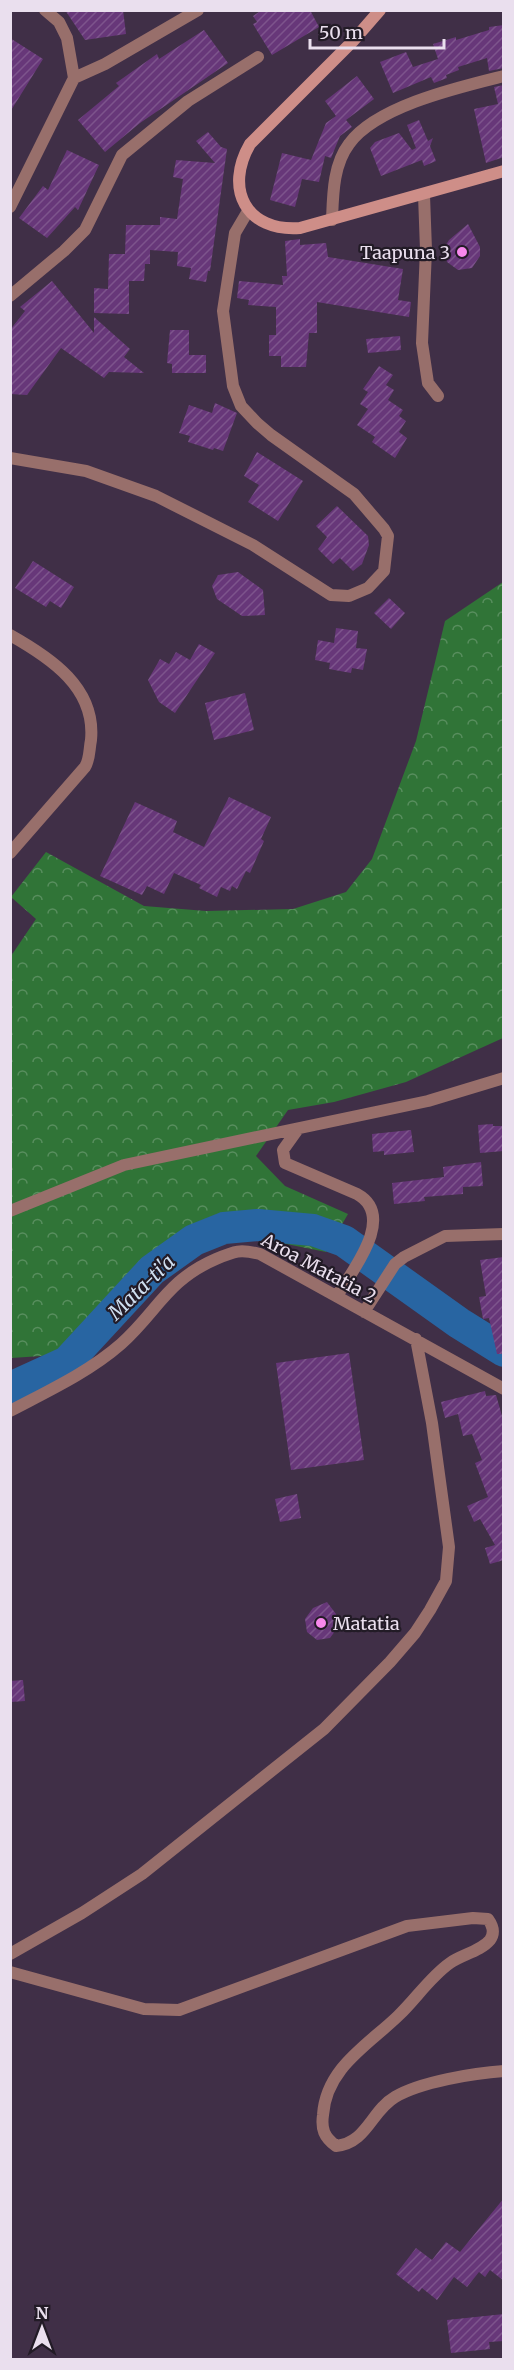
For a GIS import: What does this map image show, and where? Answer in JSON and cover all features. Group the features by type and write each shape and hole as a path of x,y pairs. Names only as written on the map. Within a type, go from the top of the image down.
{"main road":[{"path":"380,10 353,41 250,144 240,165 238,177 239,189 249,211 261,222 286,229 300,228 504,171"}],"street":[{"path":"10,207 74,78 67,38 59,22 45,10"},
{"path":"74,78 105,64 198,10"},
{"path":"10,296 64,251 85,230 122,155 188,101 258,57"},
{"path":"332,220 336,174 348,145 357,134 403,107 437,94 504,76"},
{"path":"424,195 426,250 422,343 426,377 438,396"},
{"path":"10,458 86,471 156,496 253,545 331,595 350,596 368,588 384,571 388,536 384,529 354,494 257,423 241,406 233,386 223,311 235,233 249,211"},
{"path":"10,635 70,677 82,695 90,717 92,731 85,767 10,854"},
{"path":"10,1211 124,1164 428,1101 504,1078"},
{"path":"298,1129 283,1150 285,1163 357,1194 372,1206 371,1239 337,1296"},
{"path":"364,1312 395,1264 446,1236 504,1234"},
{"name":"Aroa Matatia 2","path":"10,1411 102,1358 122,1343 172,1287 191,1272 232,1252 244,1250 260,1254 504,1389"},
{"path":"10,1954 82,1913 133,1880 324,1729 382,1671 415,1633 446,1581 449,1547 432,1423 416,1339"},
{"path":"10,1972 144,2009 179,2010 407,1926 473,1918 488,1919 492,1925 493,1935 488,1943 448,1964 400,2014 351,2057 336,2075 329,2086 323,2107 322,2127 327,2139 336,2146 345,2145 368,2127 395,2097 421,2087 453,2079 484,2072 504,2071"}],"green space":[{"path":"503,582 503,1038 406,1082 334,1102 288,1110 256,1156 285,1186 348,1214 326,1252 242,1235 220,1241 172,1268 137,1308 87,1353 11,1358 11,956 36,919 11,897 46,852 144,906 206,911 293,909 346,892 372,859 416,741 445,621"}],"building":[{"path":"65,10 123,10 126,34 85,40"},
{"path":"262,10 310,10 319,27 272,55 253,24 257,22 253,16"},
{"path":"504,25 504,68 489,71 487,58 458,67 459,70 446,75 447,78 434,83 431,77 393,93 380,62 406,52 413,67 438,59 433,44 456,37 456,40 489,30 489,27"},
{"path":"204,30 228,63 140,123 105,152 78,120 119,86 116,83 157,54 159,59"},
{"path":"10,38 43,59 10,112"},
{"path":"357,76 374,99 346,120 352,127 340,136 331,158 325,156 319,182 302,179 295,207 270,200 282,153 311,160 326,123 336,116 325,101"},
{"path":"504,85 504,157 486,163 474,109 498,104 494,87"},
{"path":"419,120 428,141 433,138 430,146 436,161 424,166 422,160 381,176 370,148 375,142 399,133 412,150 416,148 407,125"},
{"path":"208,132 221,147 227,149 210,271 208,271 206,282 189,279 191,268 177,266 178,252 150,250 150,264 145,264 144,281 129,281 129,314 94,313 94,288 108,289 109,254 125,254 126,225 160,225 160,217 177,219 183,179 173,177 176,160 215,163 196,141"},
{"path":"67,150 99,165 78,210 75,207 47,238 19,218 43,186 48,190"},
{"name":"Taapuna 3","path":"468,224 480,247 480,256 472,268 458,270 447,262 444,248 449,240"},
{"path":"300,239 300,245 326,243 328,257 403,269 398,300 411,302 409,317 317,302 317,333 309,333 306,367 281,367 281,356 269,356 269,335 276,335 276,307 248,305 249,300 237,298 239,281 283,285 282,276 287,276 285,241"},
{"path":"52,281 94,333 94,317 130,349 124,357 144,373 109,372 104,378 61,348 27,395 10,394 10,330 25,311 20,307"},
{"path":"170,330 189,330 189,355 206,355 206,373 172,373 172,364 167,363"},
{"path":"400,336 401,350 368,353 366,339"},
{"path":"379,366 393,375 386,385 394,390 388,400 403,410 399,416 406,421 399,432 407,438 395,458 372,442 375,437 357,425 368,409 360,404 368,392 363,389"},
{"path":"215,403 237,413 223,451 188,442 190,436 179,433 189,405 212,413"},
{"path":"257,452 303,481 278,521 248,502 259,485 244,476"},
{"path":"337,506 368,536 369,545 362,564 353,571 340,558 333,564 318,549 327,537 316,526"},
{"path":"33,561 74,587 61,608 50,601 46,607 15,588"},
{"path":"238,572 263,590 265,615 242,616 217,599 212,586 218,575"},
{"path":"389,598 405,613 391,629 374,613"},
{"path":"336,628 358,631 356,648 367,649 363,670 352,668 351,673 329,669 330,663 315,660 318,640 334,643"},
{"path":"199,644 215,653 175,713 159,702 148,680 160,659 169,664 176,652 190,660"},
{"path":"245,693 254,730 214,740 205,703"},
{"path":"229,797 271,817 261,839 264,841 250,873 246,871 237,889 232,886 230,891 221,887 217,897 199,888 201,885 174,873 164,894 147,886 142,895 100,876 135,802 177,821 173,832 204,847"},
{"path":"493,1124 493,1126 504,1126 504,1151 480,1153 478,1125"},
{"path":"411,1130 414,1152 384,1155 384,1151 373,1152 372,1134"},
{"path":"481,1162 483,1186 463,1187 463,1194 424,1197 425,1201 394,1204 392,1183 444,1177 443,1167"},
{"path":"504,1257 504,1354 497,1354 489,1318 483,1319 479,1297 486,1296 480,1260"},
{"path":"349,1353 364,1460 291,1470 276,1363"},
{"path":"485,1391 486,1396 496,1395 504,1423 504,1560 490,1564 485,1548 495,1545 480,1519 474,1522 467,1506 488,1497 475,1463 482,1460 472,1434 463,1436 458,1414 445,1418 441,1402"},
{"path":"297,1494 301,1518 280,1522 275,1499"},
{"name":"Matatia","path":"327,1602 336,1614 338,1627 330,1638 317,1640 307,1632 305,1619 313,1608"},
{"path":"23,1680 25,1701 11,1702 10,1681"},
{"path":"504,2198 504,2281 490,2270 485,2277 479,2272 467,2287 454,2277 437,2300 422,2288 419,2292 396,2274 416,2248 432,2260 446,2242 460,2252"},
{"path":"504,2314 504,2341 489,2342 490,2349 451,2353 447,2320"}],"waterway":[{"name":"Mata-ti'a","path":"10,1388 67,1362 152,1270 194,1240 224,1228 258,1225 313,1230 344,1241 459,1323 504,1351"}],"place":[{"name":"Taapuna 3","path":"462,252"},
{"name":"Matatia","path":"321,1623"}]}
